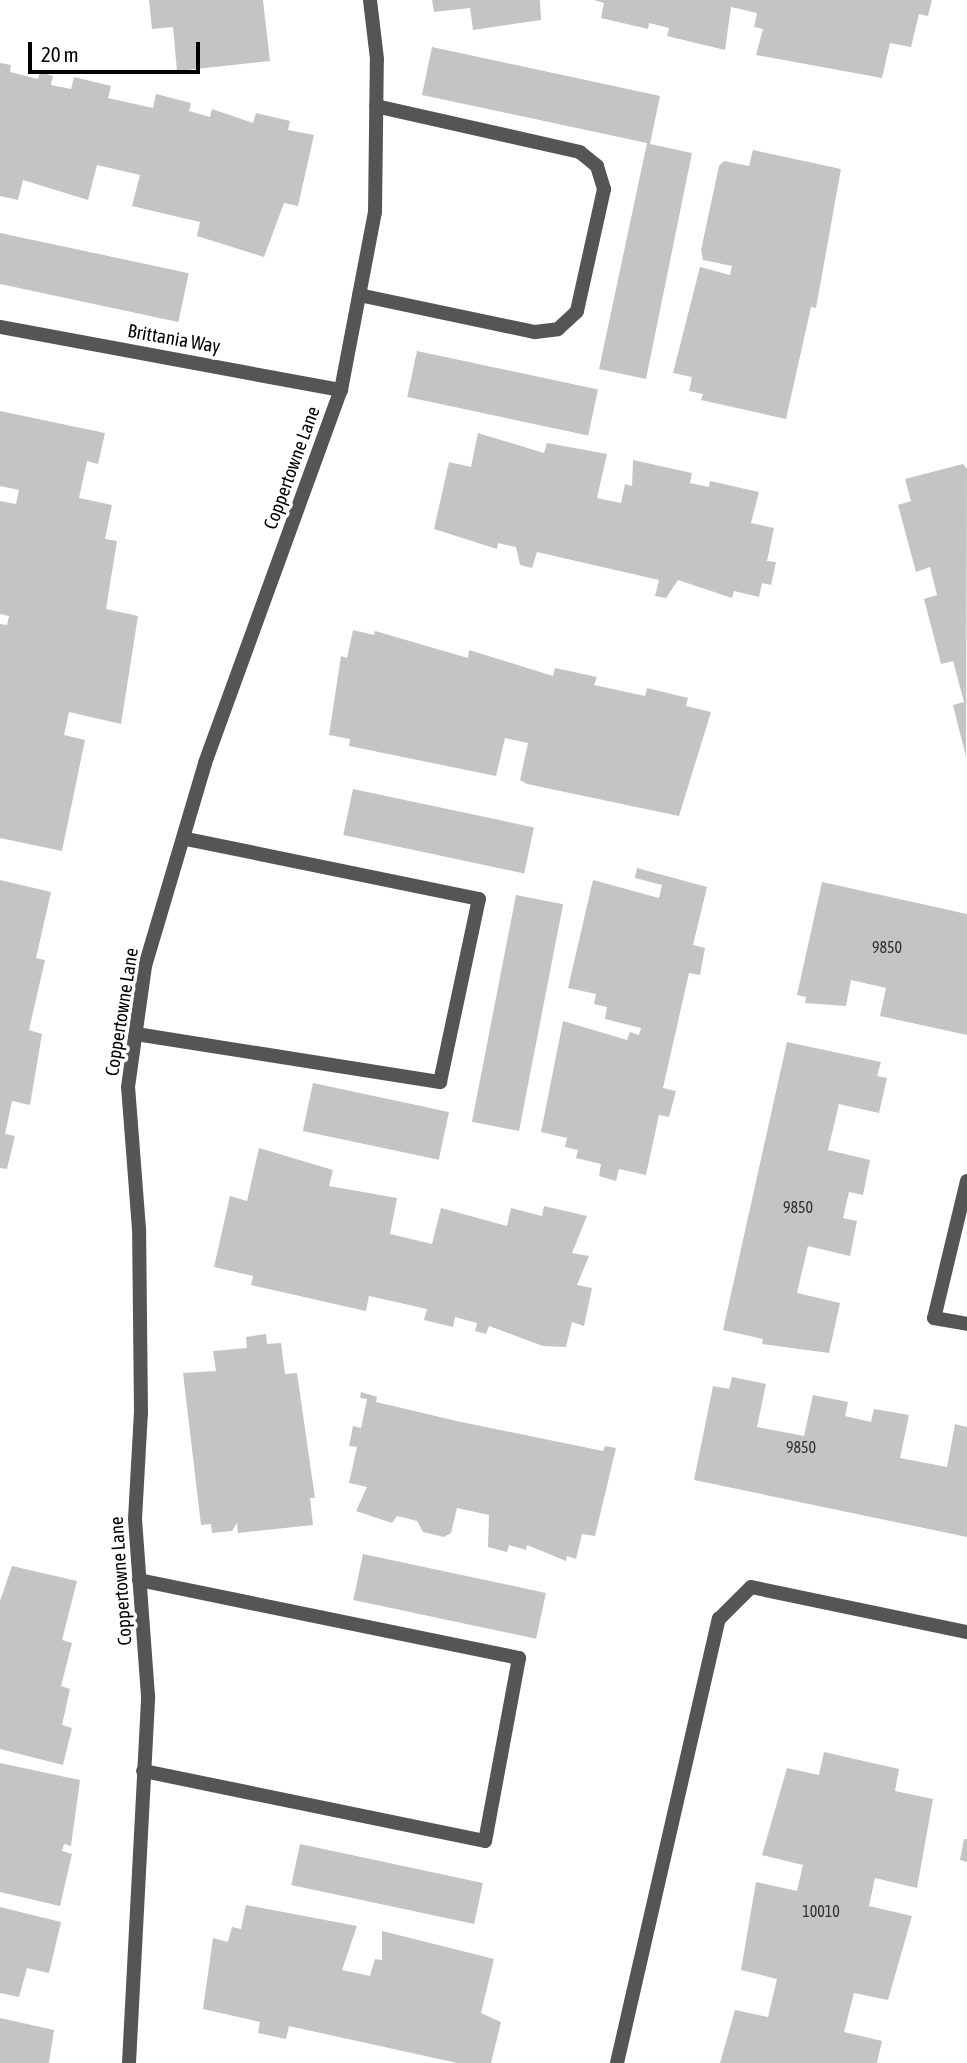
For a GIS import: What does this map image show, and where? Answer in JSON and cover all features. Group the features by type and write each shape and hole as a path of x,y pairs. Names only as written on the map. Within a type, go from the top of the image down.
{"street":[{"name":"Coppertowne Lane","path":"130,2063 148,1696 135,1519 141,1413 139,1229 128,1087 145,966 205,763 341,390 375,212 376,106 370,0"},
{"path":"359,295 535,332 558,329 577,311 604,189 597,166 580,152 376,106"},
{"name":"Brittania Way","path":"0,327 341,390"},
{"path":"136,1034 440,1082 479,899 183,838"},
{"path":"967,1181 934,1318 967,1324"},
{"path":"139,1580 519,1658 485,1841 144,1771"},
{"path":"617,2063 719,1619 751,1587 967,1632"}],"building":[{"path":"149,0 263,0 270,61 177,71 173,27 152,29"},
{"path":"432,0 540,0 541,20 473,30 470,8 434,12"},
{"path":"594,0 932,0 928,16 919,14 911,47 890,43 882,78 756,55 763,29 754,27 757,13 731,7 725,50 667,36 669,28 649,23 648,29 601,18 604,3"},
{"path":"432,47 660,96 650,144 692,153 646,379 599,369 647,143 422,95"},
{"path":"0,63 11,65 10,72 38,79 40,72 53,76 51,85 71,89 74,77 111,86 108,98 153,108 156,94 191,103 189,111 210,117 212,109 253,123 256,113 290,121 288,130 314,135 298,206 284,203 264,257 197,236 200,222 132,206 140,175 97,165 88,200 23,180 18,200 0,196"},
{"path":"753,150 841,169 816,308 811,307 786,419 701,400 703,394 689,391 692,377 673,373 700,267 730,275 732,266 703,260 701,250 719,166 724,161 749,166"},
{"path":"0,233 189,273 178,322 0,284"},
{"path":"417,351 598,389 588,435 407,397"},
{"path":"0,411 105,433 98,464 87,461 79,498 112,505 105,539 117,541 106,609 138,616 121,724 69,712 64,735 85,740 62,851 0,838 0,624 7,625 9,616 0,614 0,501 16,504 19,490 0,486"},
{"path":"478,433 544,453 547,443 607,454 597,498 621,503 625,484 632,486 633,460 692,473 690,483 709,487 710,481 759,492 751,523 774,528 767,561 776,562 771,585 762,583 759,597 734,591 732,598 678,580 666,598 655,596 659,580 537,552 532,568 520,565 516,547 498,543 497,549 434,529 449,462 471,467"},
{"path":"963,464 967,469 966,757 953,705 964,702 953,661 941,664 924,599 937,595 930,567 916,572 898,505 911,501 905,479"},
{"path":"353,630 374,635 375,631 468,658 469,650 553,676 555,668 597,677 594,685 645,696 647,688 688,698 686,706 711,712 679,816 527,784 520,780 528,743 505,738 496,776 349,746 350,739 329,735 341,656 347,658"},
{"path":"353,789 534,827 524,873 343,835"},
{"path":"637,868 707,887 693,945 705,948 700,975 689,973 663,1088 676,1091 669,1117 659,1115 646,1175 619,1169 616,1181 599,1176 601,1164 576,1158 578,1150 565,1147 567,1138 541,1132 563,1021 627,1040 630,1032 639,1035 641,1028 605,1019 607,1007 594,1004 596,994 568,988 593,880 659,898 662,885 635,878"},
{"path":"0,880 51,892 36,958 45,960 29,1030 42,1034 30,1105 12,1101 5,1134 15,1136 7,1169 0,1168"},
{"path":"822,882 967,914 967,1035 880,1016 886,988 851,980 846,1006 805,1003 806,997 797,995"},
{"path":"516,895 563,904 519,1131 472,1122"},
{"path":"787,1042 881,1062 877,1076 887,1078 879,1113 839,1104 828,1150 870,1160 863,1195 849,1192 843,1218 857,1221 850,1256 808,1246 797,1293 840,1303 829,1353 762,1344 763,1339 723,1330"},
{"path":"313,1083 449,1112 439,1160 303,1131"},
{"path":"259,1148 333,1170 329,1186 397,1198 390,1234 432,1244 441,1208 507,1226 511,1208 542,1216 544,1206 587,1216 572,1253 589,1256 577,1285 592,1288 584,1326 572,1322 566,1347 543,1346 489,1326 486,1334 475,1331 477,1323 455,1317 453,1327 424,1320 427,1309 369,1296 366,1311 251,1285 253,1276 214,1267 230,1196 247,1201"},
{"path":"266,1334 267,1344 281,1343 285,1374 297,1373 315,1498 310,1498 313,1525 238,1533 237,1523 232,1531 212,1533 211,1524 201,1525 183,1373 216,1371 213,1351 247,1348 246,1337"},
{"path":"732,1377 766,1384 757,1427 804,1436 813,1395 848,1402 845,1416 871,1422 874,1409 909,1415 900,1458 947,1467 955,1424 967,1427 967,1537 694,1480 713,1386 729,1389"},
{"path":"361,1392 377,1397 376,1402 461,1422 603,1451 605,1446 616,1448 595,1536 582,1534 576,1559 567,1556 566,1561 527,1545 526,1550 509,1545 507,1552 488,1547 489,1515 457,1508 451,1533 444,1537 423,1532 417,1521 397,1516 392,1523 356,1511 367,1487 349,1483 357,1447 349,1446 353,1426 361,1428 367,1399 360,1398"},
{"path":"363,1554 546,1593 536,1639 353,1600"},
{"path":"12,1566 77,1581 62,1640 72,1643 61,1686 70,1689 62,1725 72,1728 63,1765 0,1749 0,1601"},
{"path":"824,1752 899,1769 895,1791 933,1799 917,1888 875,1878 869,1906 912,1916 888,2000 854,1993 844,2032 882,2041 877,2063 720,2063 735,2010 768,2017 777,1979 741,1970 756,1882 797,1891 803,1865 762,1855 787,1768 819,1775"},
{"path":"0,1763 80,1780 71,1846 64,1844 62,1851 72,1854 60,1906 0,1892"},
{"path":"964,1839 967,1839 967,1862 960,1860"},
{"path":"300,1844 483,1883 474,1924 291,1885"},
{"path":"246,1905 357,1926 342,1970 370,1976 375,1959 382,1960 382,1931 494,1959 481,2013 501,2022 491,2063 457,2063 289,2026 286,2039 258,2033 260,2022 203,2009 213,1938 228,1942 232,1927 241,1929"},
{"path":"0,1907 61,1922 49,1973 27,1968 19,1997 0,1993"},
{"path":"0,2018 54,2030 49,2063 0,2063"}]}
